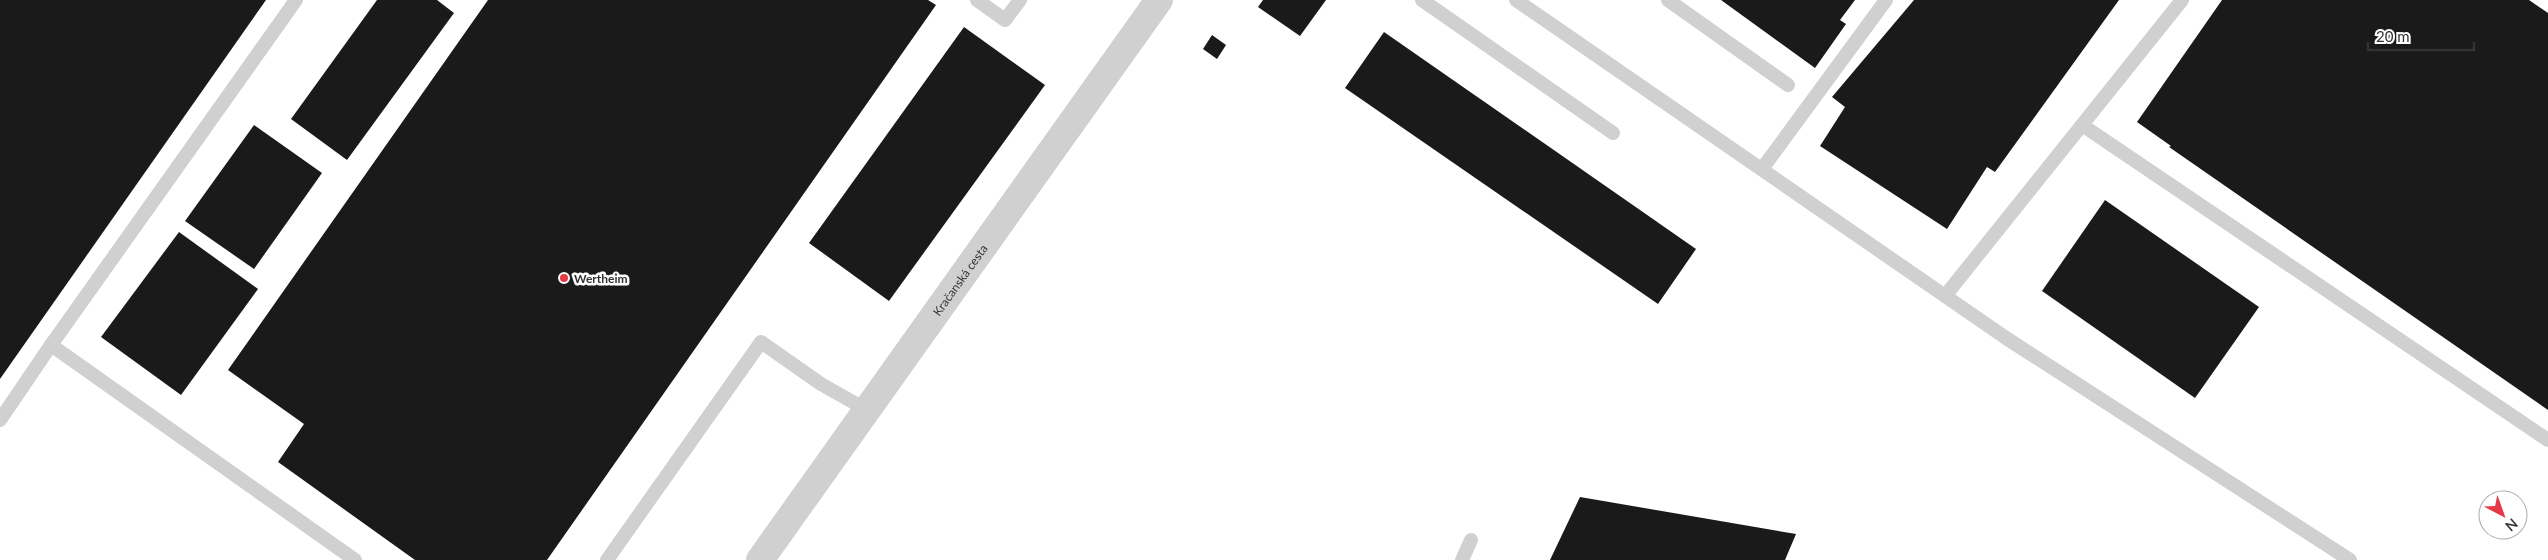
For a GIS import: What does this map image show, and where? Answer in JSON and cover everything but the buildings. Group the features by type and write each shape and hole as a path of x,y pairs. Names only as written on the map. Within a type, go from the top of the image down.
{"street":[{"name":"Kračanská cesta","path":"760,560 1159,0"}],"lane":[{"path":"0,420 51,345 296,0"},
{"path":"977,0 1005,20 1020,0"},
{"path":"1422,0 1613,134"},
{"path":"1516,0 1945,296 2350,560"},
{"path":"1668,0 1788,85"},
{"path":"1762,169 1886,0"},
{"path":"1945,296 2182,0"},
{"path":"2082,125 2548,440"},
{"path":"607,560 761,342 821,384 867,410"},
{"path":"51,345 355,560"},
{"path":"1462,560 1471,540"}],"place":[{"name":"Wertheim","path":"564,278"}]}
